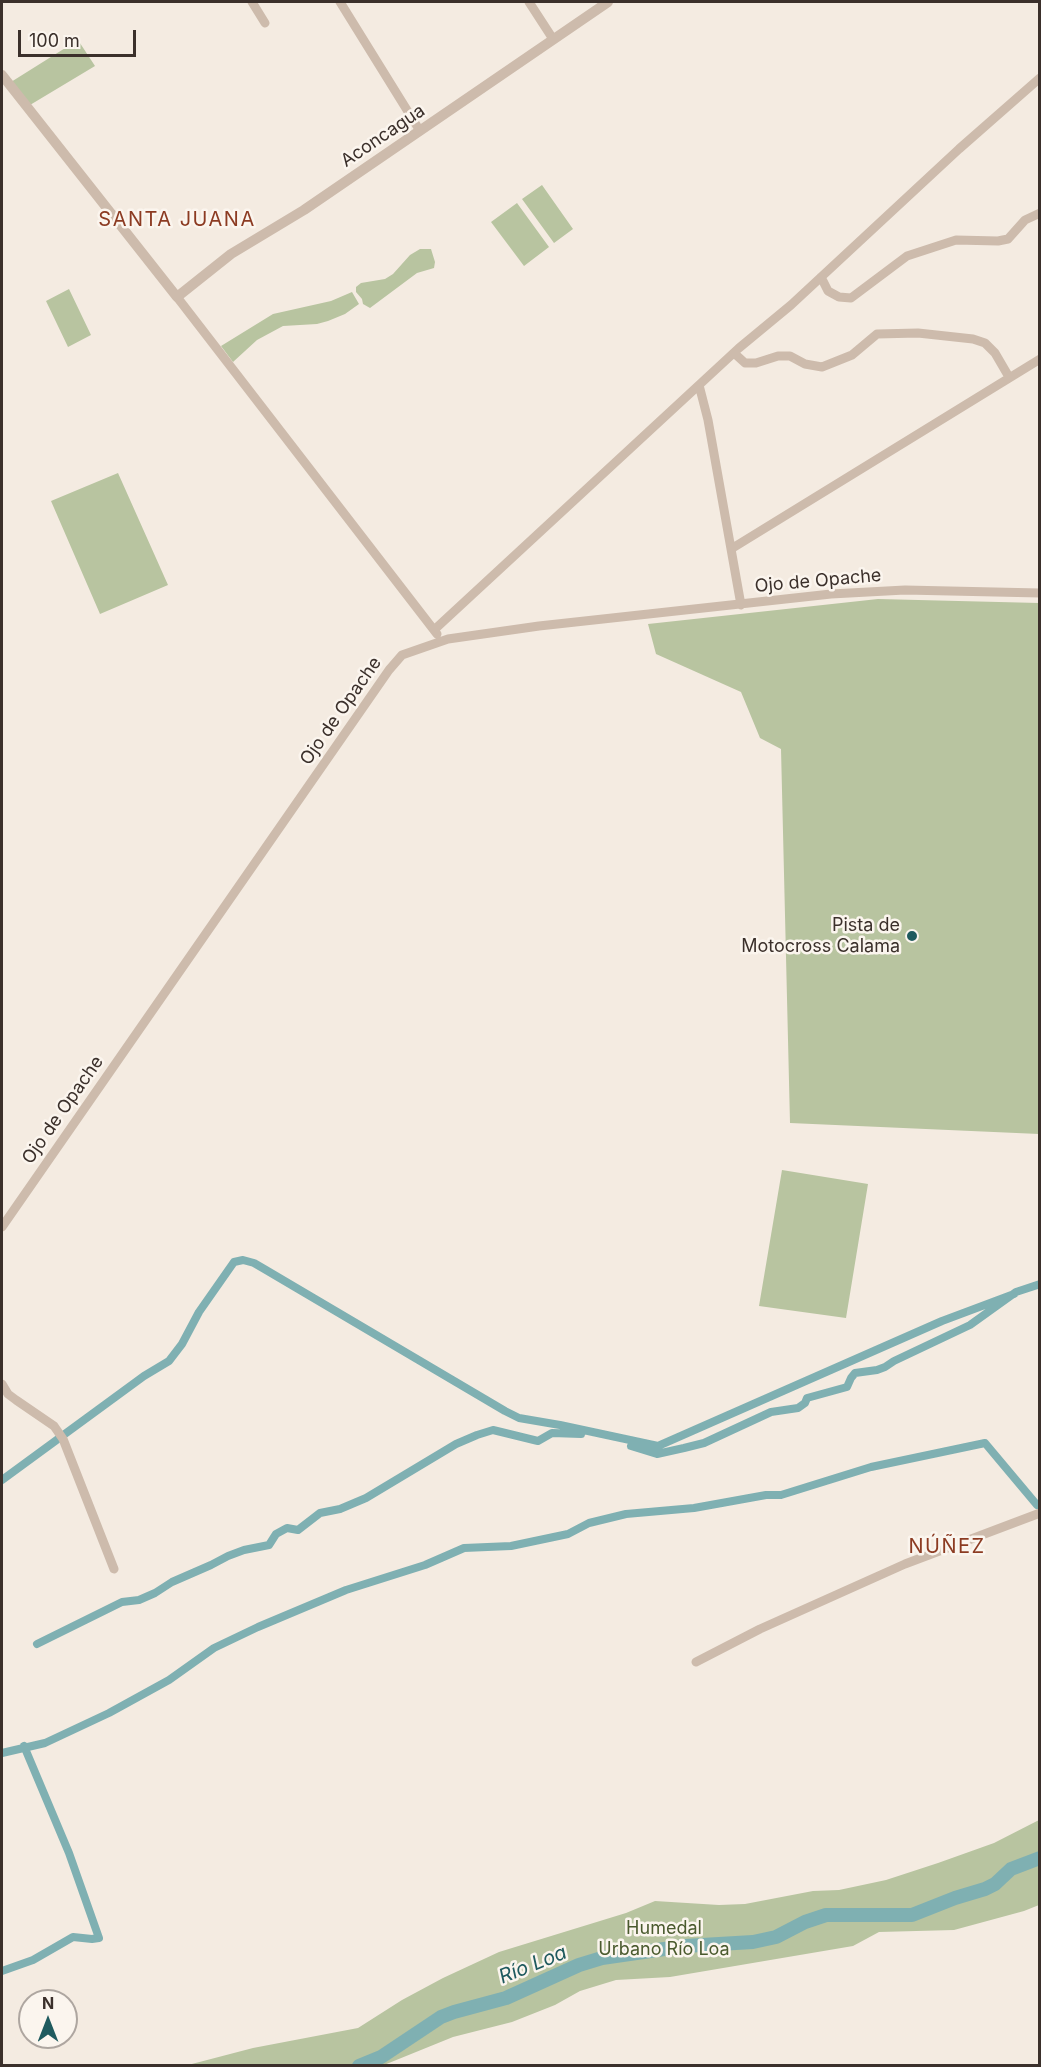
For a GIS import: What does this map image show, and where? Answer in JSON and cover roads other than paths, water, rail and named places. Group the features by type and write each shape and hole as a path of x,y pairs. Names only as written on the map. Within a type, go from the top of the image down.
{"street":[{"path":"252,2 265,23"},
{"path":"340,2 420,131"},
{"path":"529,2 553,39"},
{"name":"Aconcagua","path":"177,297 231,254 304,210 608,2"},
{"path":"2,75 177,297 442,641"},
{"path":"434,630 734,353 1040,78"},
{"path":"821,277 828,291 839,297 851,298 908,256 956,240 998,241 1008,238 1024,220 1040,213"},
{"path":"734,353 745,363 756,363 778,356 790,356 812,366 822,367 852,355 877,334 918,333 973,339 985,343 995,353 1009,377"},
{"path":"731,549 1040,359"},
{"path":"699,385 708,420 741,604"},
{"name":"Ojo de Opache","path":"2,1227 389,669 402,655 442,641 539,626 831,594 904,590 1040,593"},
{"path":"2,1384 8,1394 45,1420 61,1436 114,1569"},
{"path":"696,1662 760,1629 905,1564 1040,1513"}],"waterway":[{"path":"2,1480 144,1376 169,1361 182,1344 199,1312 234,1262 243,1260 254,1263 519,1418 658,1446 942,1321 1014,1294"},
{"path":"631,1446 657,1454 684,1448 704,1443 771,1412 798,1408 805,1403 807,1398 847,1387 855,1373 885,1367 970,1325 1016,1292 1040,1284"},
{"path":"37,1644 122,1602 139,1600 155,1593 172,1582 228,1556 269,1545 276,1534 287,1528 298,1530 320,1513 340,1509 366,1498 456,1444 477,1435 493,1430 538,1441 552,1433 581,1434"},
{"path":"2,1753 45,1743 109,1713 169,1680 214,1648 258,1627 346,1590 425,1565 464,1548 511,1546 568,1534 589,1523 626,1514 694,1508 766,1495 781,1495 871,1467 985,1443 1037,1505"},
{"path":"2,1971 33,1960 73,1937 99,1938 69,1853 24,1746"},
{"name":"Río Loa","path":"359,2066 381,2057 441,2017 506,1998 579,1965 602,1958 685,1946 753,1942 776,1937 805,1922 826,1915 912,1915 985,1889 995,1884 1011,1869 1040,1858"}],"place":[{"name":"Pista de Motocross Calama","path":"912,936"}],"district":[{"name":"SANTA JUANA","path":"177,220"},
{"name":"NÚÑEZ","path":"947,1547"}],"park label":[{"name":"Humedal Urbano Río Loa","path":"664,1939"}]}
